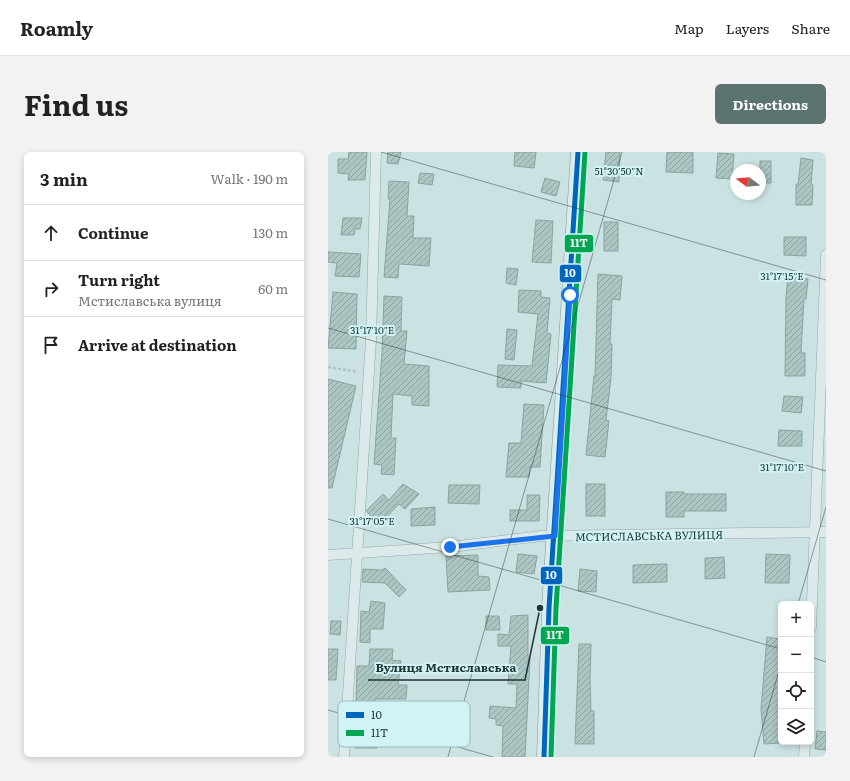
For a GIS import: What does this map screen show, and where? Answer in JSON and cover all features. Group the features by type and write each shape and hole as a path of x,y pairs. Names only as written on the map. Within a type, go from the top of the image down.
{"main road":[{"path":"544,757 549,608 555,536 578,152"}],"street":[{"path":"347,701 368,374 376,152"},
{"path":"812,601 826,254"},
{"name":"МСТИСЛАВСЬКА ВУЛИЦЯ","path":"328,555 356,554 555,536 826,532"},
{"path":"804,757 805,745"},
{"path":"344,757 345,747"}],"path":[{"path":"328,367 368,374"}],"building":[{"path":"349,152 367,152 365,180 348,180 349,174 338,173 338,159 348,159"},
{"path":"388,152 401,152 398,164 387,163"},
{"path":"515,152 536,152 534,168 514,166"},
{"path":"606,152 620,152 619,182 603,180"},
{"path":"667,152 693,152 693,173 666,172"},
{"path":"718,153 734,154 733,164 730,164 730,179 716,178"},
{"path":"801,158 813,160 811,184 813,185 812,205 796,205 796,184 798,184"},
{"path":"760,161 771,161 771,183 766,183 766,164 760,164"},
{"path":"420,173 434,174 432,185 418,183"},
{"path":"545,178 560,182 556,196 541,192"},
{"path":"389,181 409,182 407,216 414,216 413,238 431,238 429,266 399,264 398,278 384,277 390,199 388,199"},
{"path":"343,218 362,218 360,229 355,229 354,235 341,235"},
{"path":"536,220 553,221 551,263 532,262"},
{"path":"604,222 618,222 618,251 604,251"},
{"path":"784,237 806,237 806,256 784,255"},
{"path":"328,252 361,254 359,277 335,276 337,263 328,262"},
{"path":"507,268 518,269 516,285 506,283"},
{"path":"598,274 622,276 620,300 612,299 610,344 612,344 611,378 606,420 609,421 605,457 586,455 595,376"},
{"path":"788,276 808,279 806,299 804,299 801,353 805,353 805,376 785,376 786,297"},
{"path":"519,290 541,291 541,297 550,298 547,333 551,334 546,383 521,381 521,388 497,387 498,365 532,366 538,314 518,312"},
{"path":"333,292 357,294 356,349 328,348"},
{"path":"384,296 402,297 401,331 407,331 404,364 429,366 429,406 412,405 412,396 393,394 391,438 396,438 394,475 381,474 382,465 374,464 382,353"},
{"path":"507,329 517,330 514,360 505,359"},
{"path":"328,379 356,386 332,488 328,488"},
{"path":"784,396 803,397 801,413 782,411"},
{"path":"524,404 544,405 540,467 530,467 529,477 506,477 509,443 521,443"},
{"path":"779,430 802,431 802,446 778,446"},
{"path":"403,484 419,494 405,509 399,504 380,524 366,511 383,494 389,500"},
{"path":"586,484 605,484 605,516 586,516"},
{"path":"449,485 480,485 479,504 448,503"},
{"path":"666,492 684,492 684,494 726,494 726,511 684,511 684,517 666,517"},
{"path":"527,495 540,495 539,521 510,521 510,510 527,510"},
{"path":"435,507 435,525 411,526 411,509"},
{"path":"518,554 537,556 534,574 516,572"},
{"path":"766,554 790,555 789,583 765,583"},
{"path":"478,555 478,576 489,577 490,590 448,592 446,556"},
{"path":"724,557 725,578 705,579 705,558"},
{"path":"667,564 667,582 633,583 633,565"},
{"path":"385,568 406,590 399,597 385,583 362,582 363,569 382,570"},
{"path":"580,569 597,571 596,592 578,591"},
{"path":"371,601 385,603 383,629 370,629 370,643 360,642 361,611 369,612"},
{"path":"528,615 528,657 530,658 525,757 502,757 503,726 496,725 496,719 489,718 490,706 516,708 517,684 508,684 511,646 498,646 498,634 509,635 511,616"},
{"path":"486,616 499,616 500,630 486,630"},
{"path":"331,621 341,621 340,635 330,634"},
{"path":"767,637 778,639 778,743 764,744 761,709"},
{"path":"579,644 591,644 590,680 591,711 594,711 594,744 575,744"},
{"path":"328,649 338,649 336,680 328,680"},
{"path":"370,649 393,649 392,660 401,661 398,685 407,685 406,699 375,699 375,701 356,701 357,666 369,666"},
{"path":"817,731 826,732 826,750 815,749"},
{"path":"355,747 377,747 377,748"}],"transit line":[{"name":"10","path":"544,757 549,608 578,152"},
{"name":"11Т","path":"551,757 556,608 585,152"}],"place":[{"name":"Вулиця Мстиславська","path":"540,608"}],"route":[{"path":"450,547 542,536 555,536 570,295"}]}
